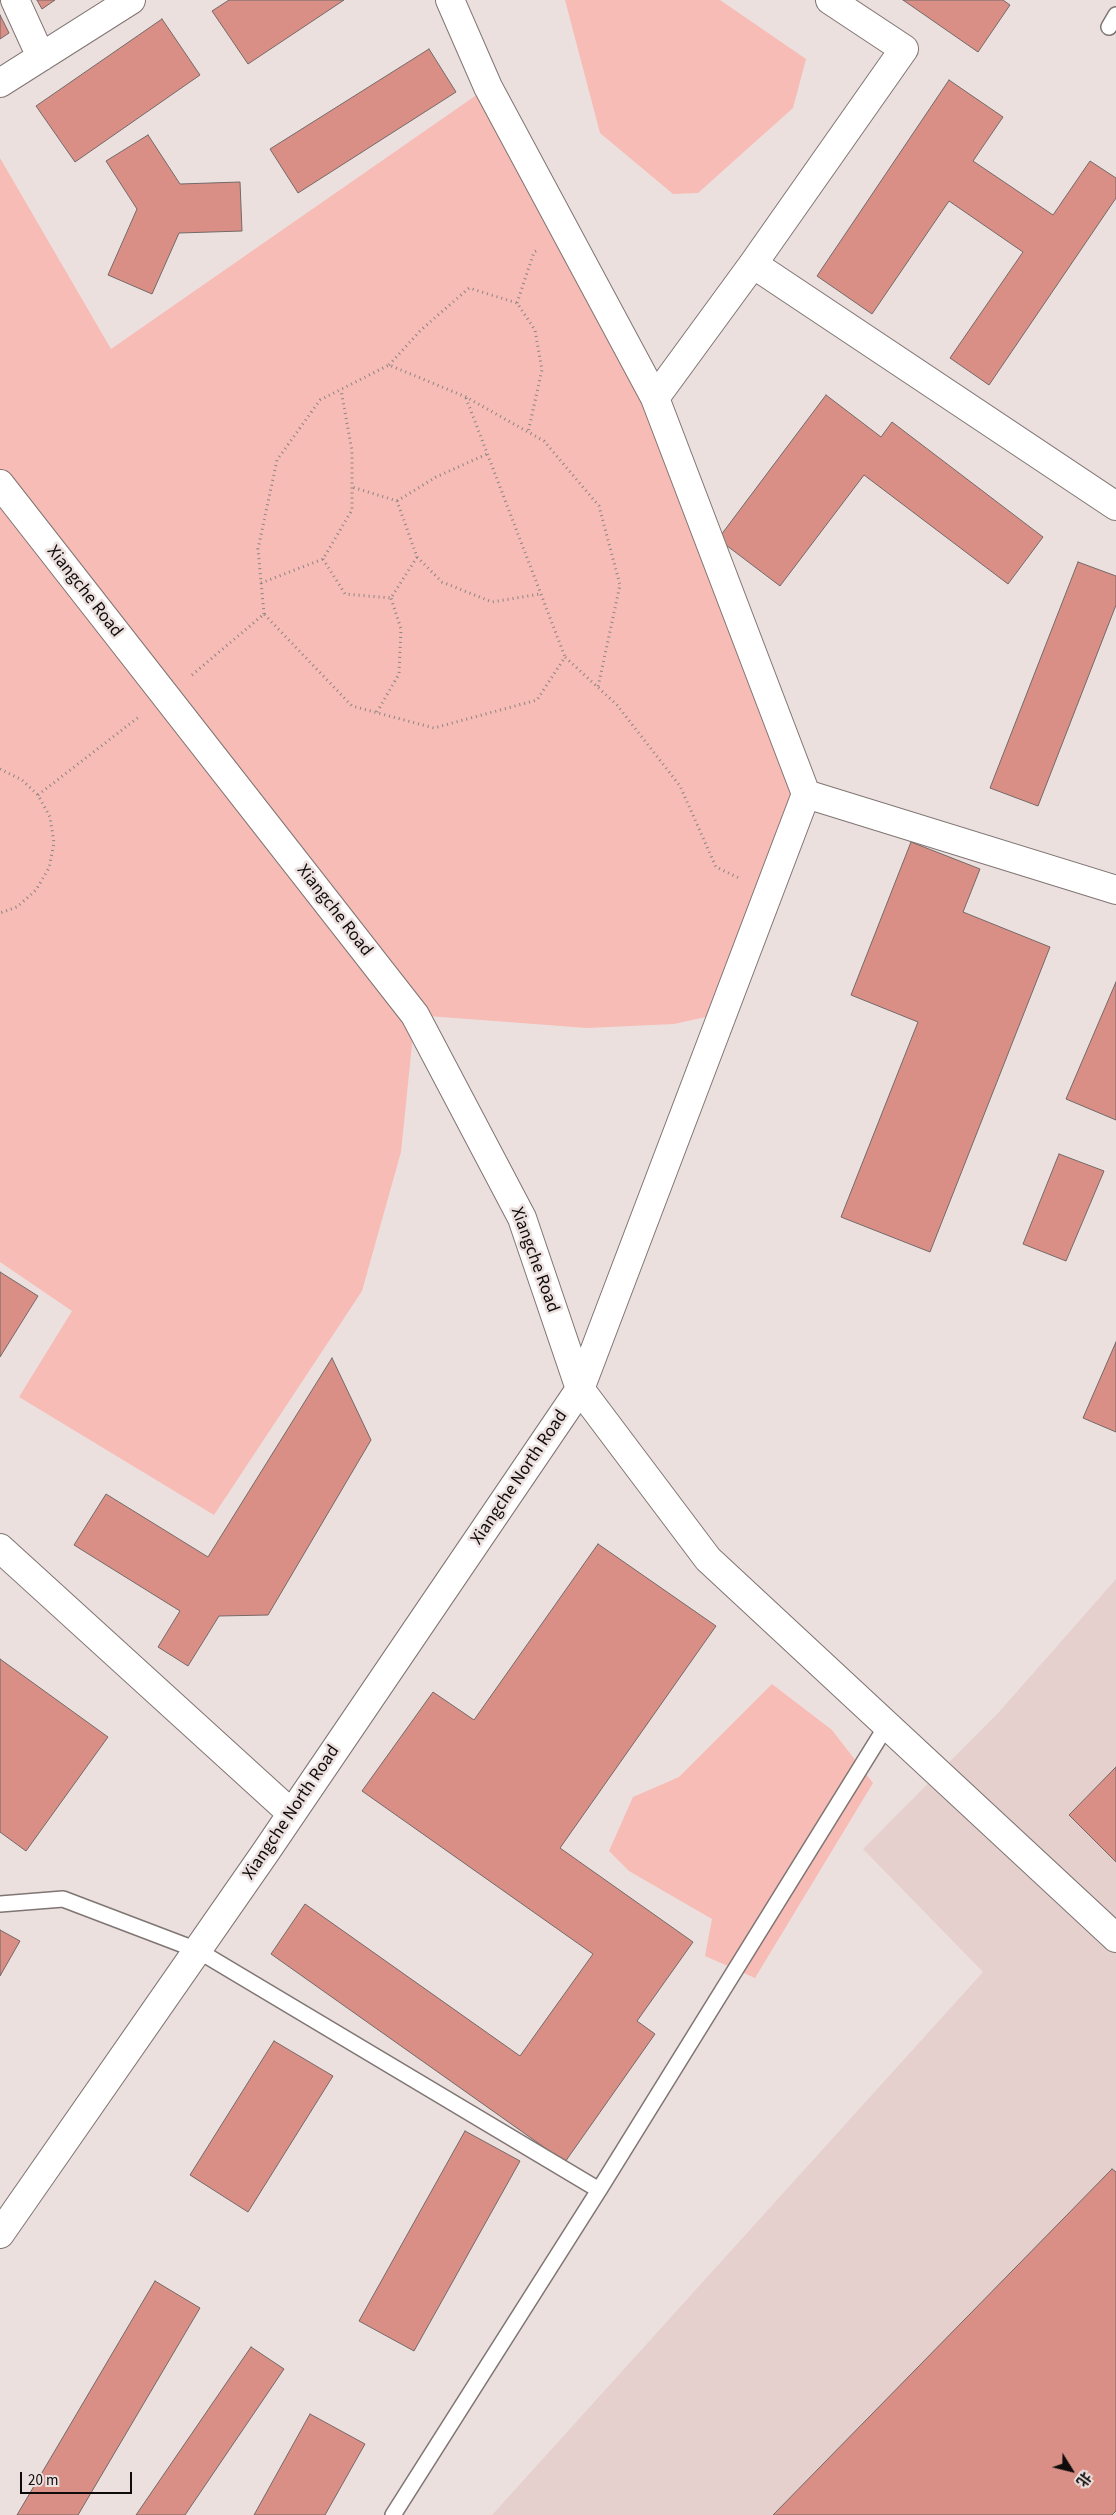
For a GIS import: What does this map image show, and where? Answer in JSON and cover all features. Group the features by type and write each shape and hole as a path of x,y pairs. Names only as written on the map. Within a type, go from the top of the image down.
{"street":[{"path":"15,0 41,57"},
{"path":"0,83 131,0"},
{"path":"450,0 488,87 655,398 806,794 1116,890"},
{"path":"655,398 753,264 904,49 830,0"},
{"path":"753,264 1116,506"},
{"name":"Xiangche Road","path":"0,484 414,1014 522,1218 580,1389 708,1559 1116,1938"},
{"name":"Xiangche North Road","path":"0,2234 197,1950 580,1389 806,794"},
{"path":"0,1548 291,1813"}],"lane":[{"path":"393,2515 599,2190 887,1725"},
{"path":"0,1904 63,1899 197,1950 599,2190"}],"path":[{"path":"517,303 534,252 568,235"},
{"path":"528,432 542,370 535,330 517,303 469,288 421,330 389,365 320,400 277,460 258,548 264,614 352,706 434,728 537,700 565,656"},
{"path":"389,365 466,397 544,441 599,506 620,585 598,688"},
{"path":"261,583 323,558 352,510 352,451 341,390"},
{"path":"466,397 565,656 617,705 680,786 716,867 770,891"},
{"path":"352,487 397,501 436,477 487,454"},
{"path":"397,501 417,557 442,582 492,602 540,594"},
{"path":"391,598 417,557"},
{"path":"323,558 345,594 391,598"},
{"path":"377,712 399,674 401,629 391,598"},
{"path":"38,795 166,696 264,614"},
{"path":"0,770 22,780 38,795 50,817 54,843 49,868 36,890 17,907 0,914"}],"shaded area":[{"path":"565,0 720,0 806,59 793,108 698,193 673,194 600,133"},
{"path":"488,87 655,398 806,794 724,1013 674,1024 587,1028 415,1015 401,1152 362,1291 214,1515 19,1397 72,1311 0,1262 0,158 111,349"},
{"path":"1116,1579 1116,2515 492,2515 983,1972 863,1849 999,1712"},
{"path":"772,1684 832,1730 873,1783 755,1978 705,1956 712,1919 629,1871 609,1851 633,1797 679,1777"}],"building":[{"path":"37,0 55,0 42,9"},
{"path":"229,0 344,0 248,64 212,11"},
{"path":"903,0 1003,0 1010,5 978,52"},
{"path":"0,15 9,33 0,39"},
{"path":"162,19 200,75 75,162 36,106"},
{"path":"429,49 456,92 298,193 270,149"},
{"path":"949,80 1003,117 973,161 1053,215 1090,161 1116,178 1116,198 989,385 950,358 1023,252 949,201 872,314 817,276"},
{"path":"148,135 180,184 240,182 242,231 179,233 152,294 108,275 137,209 106,161"},
{"path":"826,395 881,437 892,422 1043,537 1008,584 864,475 780,586 718,539"},
{"path":"1078,562 1116,576 1116,605 1038,806 990,788"},
{"path":"911,842 980,869 963,912 1050,947 930,1252 841,1217 918,1022 851,995"},
{"path":"1116,982 1116,1120 1066,1099"},
{"path":"1059,1154 1104,1171 1066,1261 1023,1244"},
{"path":"0,1272 38,1296 0,1357"},
{"path":"1116,1342 1116,1432 1083,1418"},
{"path":"332,1358 371,1440 268,1615 219,1616 188,1666 158,1647 180,1611 74,1545 106,1494 208,1557"},
{"path":"598,1544 716,1626 560,1848 693,1942 637,2021 655,2034 565,2162 271,1954 305,1904 520,2056 593,1954 362,1791 433,1692 474,1720"},
{"path":"0,1659 108,1737 26,1851 0,1832"},
{"path":"1116,1767 1116,1862 1069,1815"},
{"path":"0,1930 20,1941 0,1976"},
{"path":"274,2041 333,2076 248,2212 190,2175"},
{"path":"465,2131 520,2161 414,2351 359,2321"},
{"path":"1112,2169 1116,2172 1116,2511 1112,2515 773,2515"},
{"path":"155,2281 200,2308 78,2515 17,2515"},
{"path":"251,2347 284,2369 185,2515 136,2515"},
{"path":"310,2414 365,2444 325,2515 254,2515"}]}
